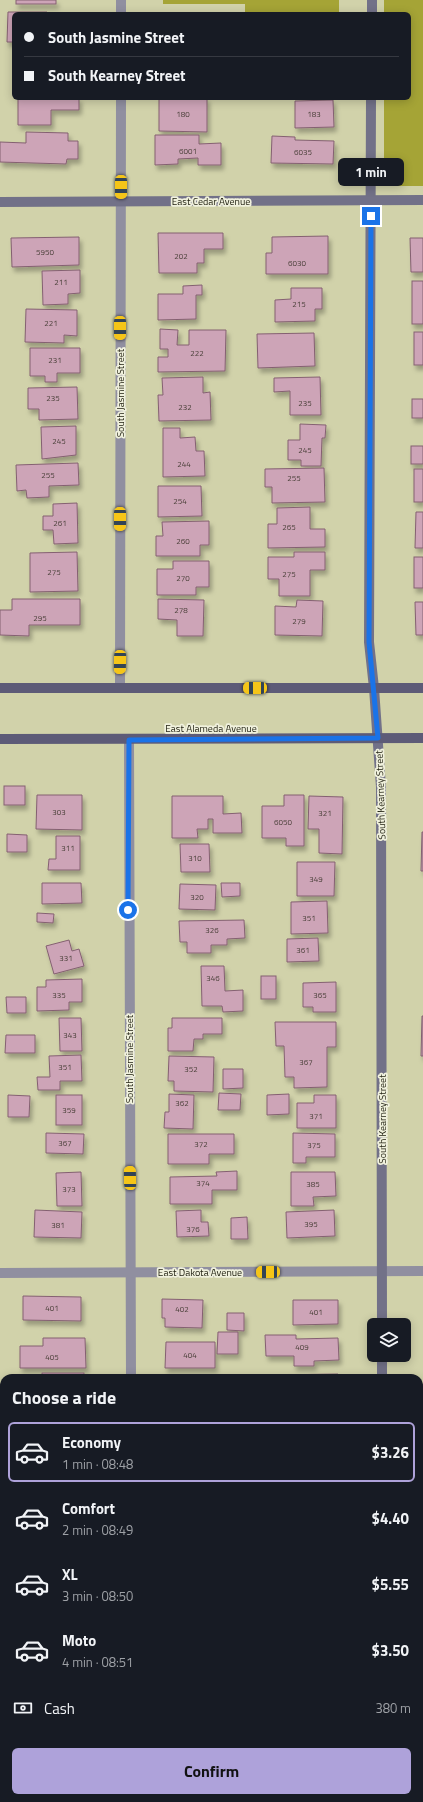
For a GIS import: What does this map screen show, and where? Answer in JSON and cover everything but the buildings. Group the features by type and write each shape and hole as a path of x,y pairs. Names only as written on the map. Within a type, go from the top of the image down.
{"main road":[{"path":"0,688 423,688"},
{"name":"East Alameda Avenue","path":"0,739 129,740 423,738"}],"street":[{"path":"121,0 121,12"},
{"path":"372,0 372,12"},
{"name":"South Jasmine Street","path":"120,688 121,100"},
{"name":"South Kearney Street","path":"371,100 369,642 378,738 381,795 382,1318"},
{"name":"East Cedar Avenue","path":"0,202 423,200"},
{"name":"South Jasmine Street","path":"129,740 131,1374"},
{"name":"East Dakota Avenue","path":"0,1273 423,1271"},
{"path":"382,1362 382,1374"}],"shaded area":[{"path":"163,0 339,0 339,12 245,12 245,4 163,4"},
{"path":"384,0 423,0 423,186 393,186 387,184 384,175 384,100 411,100 411,12 384,12"}],"route":[{"path":"128,910 129,740 378,738 369,642 371,216"}]}
